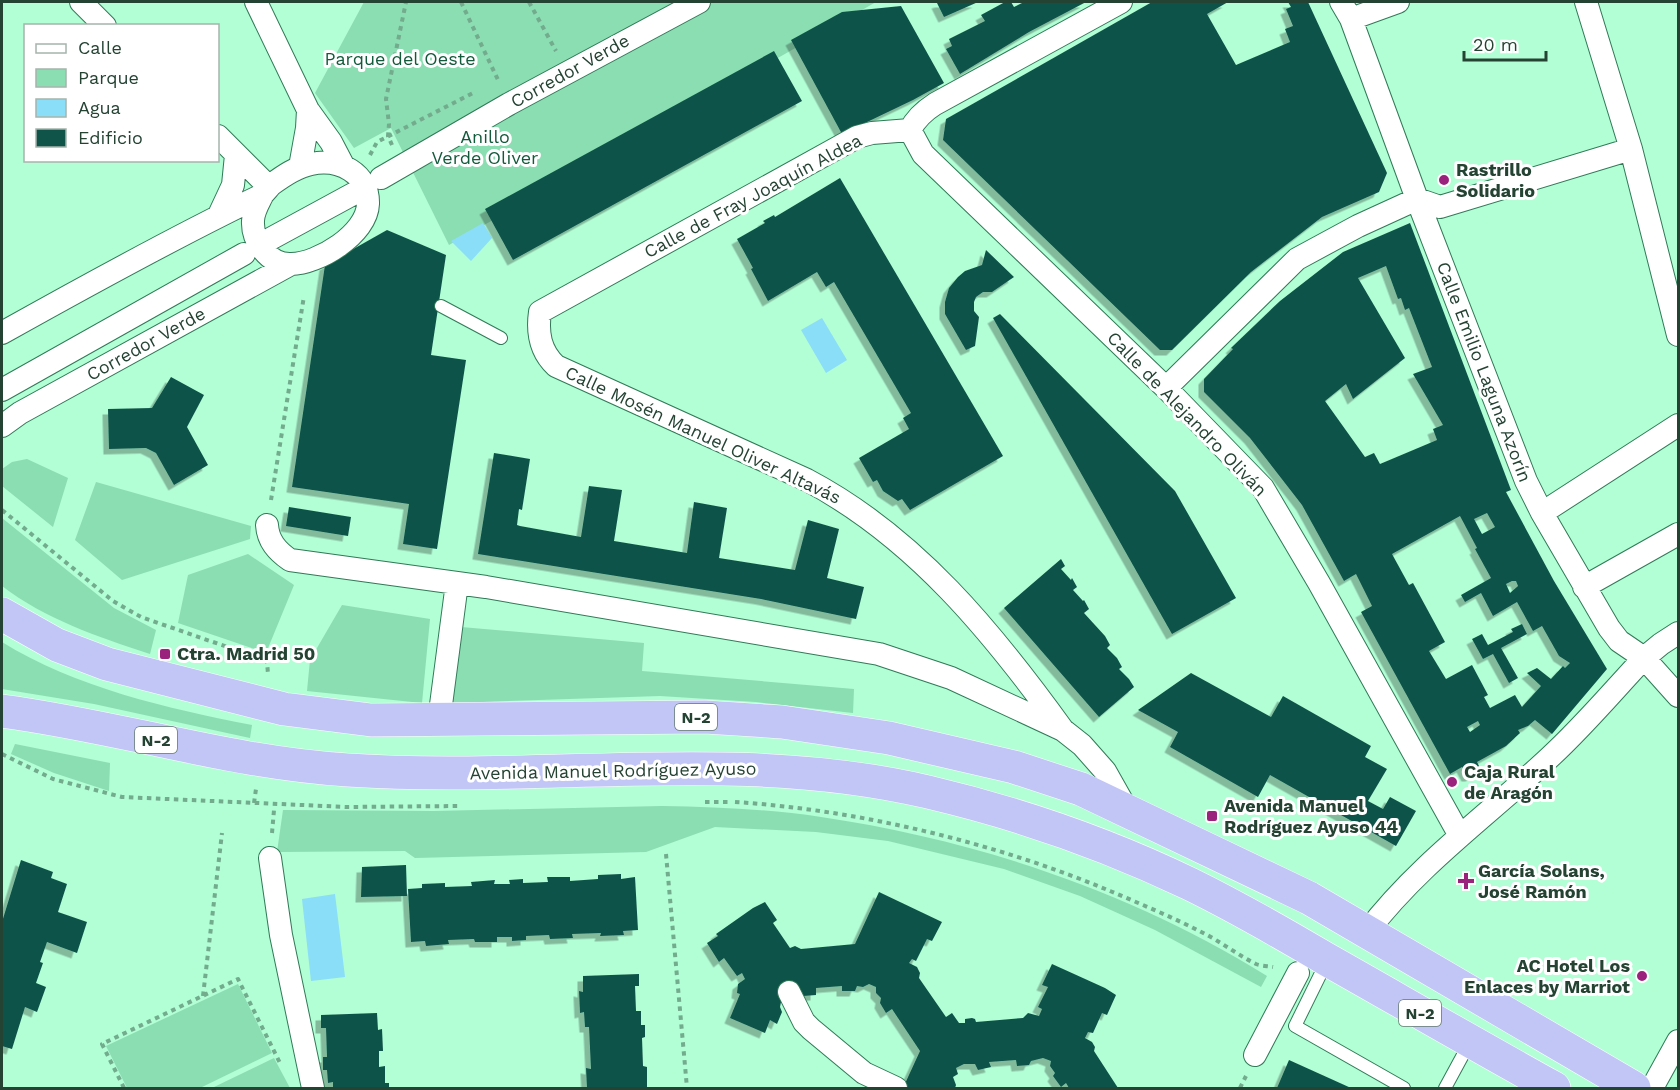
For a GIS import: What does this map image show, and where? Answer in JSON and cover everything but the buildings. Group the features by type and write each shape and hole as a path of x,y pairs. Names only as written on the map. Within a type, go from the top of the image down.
{"highway":[{"name":"N-2","path":"2,614 57,645 107,664 266,705 372,720 705,717 782,722 889,738 1014,767 1081,789 1309,898 1634,1089"},
{"name":"Avenida Manuel Rodríguez Ayuso","path":"2,711 259,760 345,770 459,773 745,768 819,774 928,792 1045,826 1128,857 1190,884 1273,928 1554,1089"},
{"path":"1367,932 1365,959 1370,984"}],"street":[{"path":"81,2 103,24"},
{"name":"Corredor Verde","path":"2,426 20,413 291,264 315,258 333,249 352,236 365,218 368,207 366,187 358,176 343,165 331,142 308,110 256,2"},
{"name":"Corredor Verde","path":"374,170 509,104 699,2"},
{"path":"910,130 919,116 935,104 1121,2"},
{"path":"1347,9 1398,2"},
{"path":"1586,2 1631,149 1678,335"},
{"name":"Calle Emilio Laguna Azorín","path":"1347,9 1417,199 1526,481 1542,513 1609,628 1619,641 1644,658 1678,696"},
{"path":"300,167 308,110"},
{"name":"Calle de Fray Joaquín Aldea","path":"540,312 857,137 872,133 910,130"},
{"name":"Calle de Alejandro Oliván","path":"910,130 923,154 1166,388 1263,488 1319,583 1460,836"},
{"path":"219,137 266,191"},
{"path":"1166,388 1297,259 1358,225 1417,199 1440,207 1631,149"},
{"path":"219,215 233,185 236,155"},
{"path":"2,333 266,191 281,178 300,167 318,163 343,165"},
{"path":"266,191 254,214 253,223 257,241 262,249 274,259 291,264"},
{"path":"272,238 353,194"},
{"name":"Corredor Verde","path":"2,390 244,254"},
{"name":"Calle Mosén Manuel Oliver Altavás","path":"540,312 538,324 542,347 556,366 807,480 837,496 903,544 987,632 1027,680 1063,730"},
{"path":"1542,513 1678,425"},
{"path":"267,525 275,547 290,560 457,583 879,654 951,678 1040,717 1063,730 1082,745 1105,771 1127,810"},
{"path":"1584,587 1678,534"},
{"path":"439,720 457,583"},
{"path":"1367,932 1403,889 1551,757 1644,658 1678,633"},
{"path":"270,858 281,935 313,1089"},
{"path":"1255,1055 1296,976"},
{"path":"789,992 804,1022 811,1029 864,1073 896,1089"},
{"path":"1652,1089 1678,1041"}],"lane":[{"path":"441,306 501,338"},
{"path":"1327,960 1295,1026 1404,1089"},
{"path":"1445,1089 1470,1042"}],"path":[{"path":"374,170 377,142 388,136 386,99 406,2"},
{"path":"461,2 509,104"},
{"path":"529,2 567,73"},
{"path":"267,525 304,296"},
{"path":"2,510 113,602 141,617 265,660 269,672 266,705"},
{"name":"Avenida Manuel Rodríguez Ayuso","path":"2,754 53,779 122,797 347,807 459,806"},
{"path":"254,803 259,760"},
{"name":"Avenida Manuel Rodríguez Ayuso","path":"703,802 790,808 869,820 989,847 1079,878 1164,914 1258,965 1272,966 1296,976"},
{"path":"272,828 274,810"},
{"path":"203,996 222,833"},
{"path":"666,854 687,1089"},
{"path":"124,1089 102,1044 238,979 282,1069"}],"green space":[{"name":"Anillo Verde Oliver","path":"364,2 876,2 449,245 391,128 354,148 315,93"},
{"path":"27,459 68,478 53,527 2,486 2,469 12,462"},
{"path":"96,482 251,526 250,539 122,580 75,540"},
{"path":"2,518 114,608 156,630 150,654 54,618 2,586"},
{"path":"248,554 294,585 266,653 178,623 188,575"},
{"path":"342,605 430,619 422,703 307,691 310,660"},
{"path":"461,627 644,643 642,671 854,689 853,713 756,702 660,696 452,703"},
{"path":"2,642 30,658 91,684 155,704 252,725 250,738 94,704 2,689"},
{"path":"15,744 110,763 109,791 54,773 11,754"},
{"path":"662,806 742,809 821,817 879,827 995,855 1108,895 1162,919 1267,976 1261,987 1155,930 1080,896 1004,869 888,841 816,832 715,827 646,852 415,858 405,851 277,852 283,810 434,811"},
{"path":"238,984 272,1053 200,1088 127,1088 106,1046"},
{"path":"274,1058 290,1088 212,1088"}],"water":[{"path":"483,223 492,238 471,261 451,241"},
{"path":"822,318 847,360 826,373 801,330"},
{"path":"335,894 345,977 311,981 302,899"}],"place":[{"name":"Rastrillo Solidario","path":"1444,180"},
{"name":"Ctra. Madrid 50","path":"165,654"},
{"name":"Caja Rural de Aragón","path":"1452,782"},
{"name":"Avenida Manuel Rodríguez Ayuso 44","path":"1212,816"},
{"name":"García Solans, José Ramón","path":"1466,881"},
{"name":"AC Hotel Los Enlaces by Marriot","path":"1642,976"}],"park label":[{"name":"Parque del Oeste","path":"400,59"}]}
